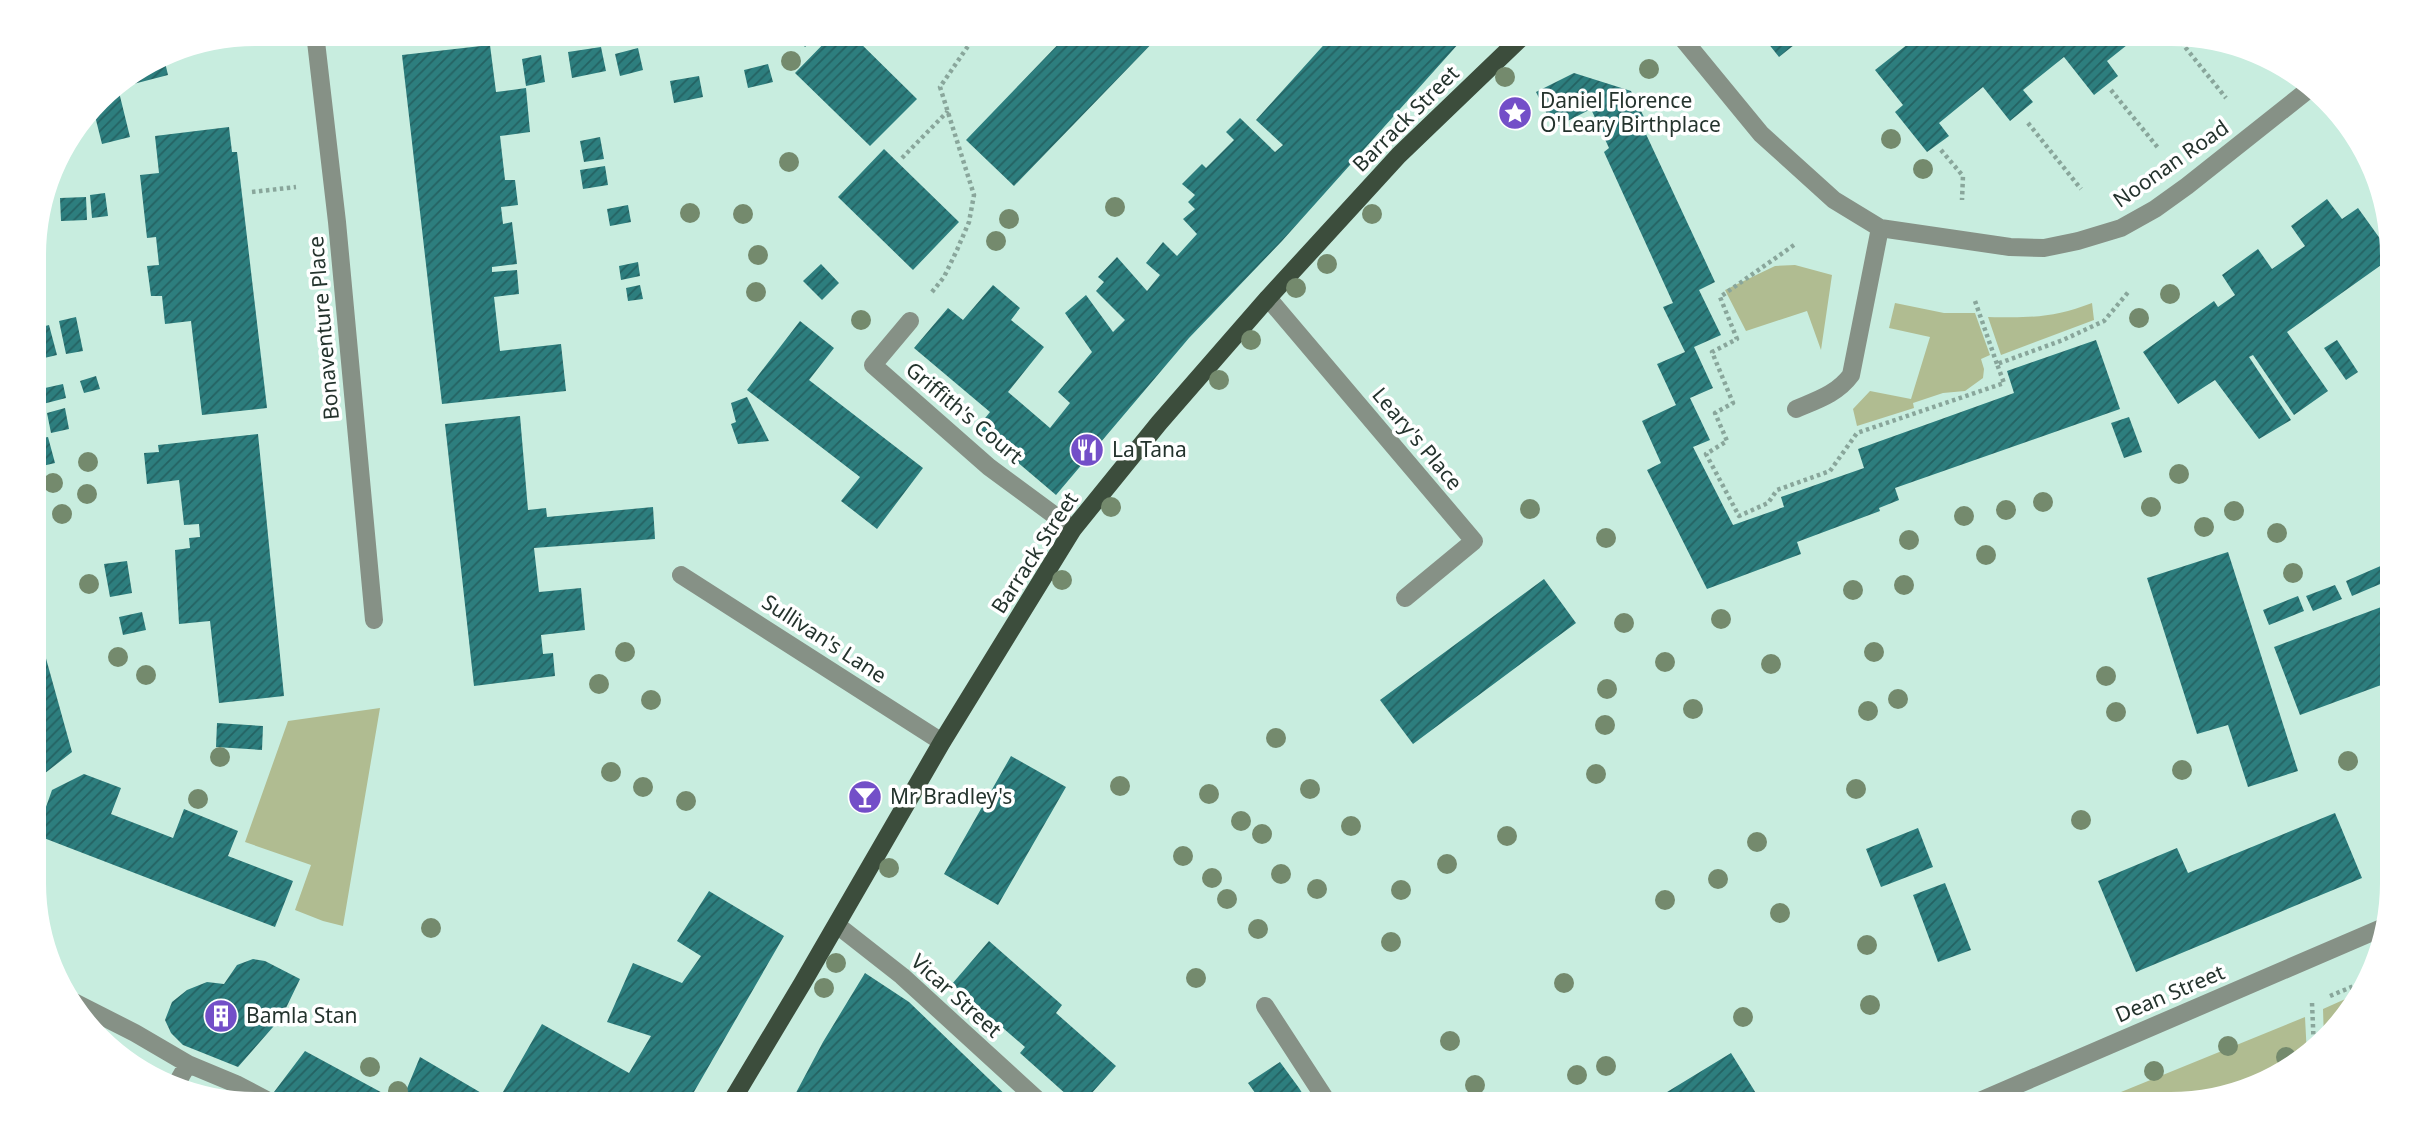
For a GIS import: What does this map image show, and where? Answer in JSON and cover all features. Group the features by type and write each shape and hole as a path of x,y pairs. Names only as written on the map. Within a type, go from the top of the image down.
{"main road":[{"name":"Barrack Street","path":"737,1092 942,742 1073,529 1159,423 1268,298 1399,155 1512,46"}],"street":[{"name":"Bonaventure Place","path":"317,46 337,222 374,620"},
{"name":"Noonan Road","path":"1689,46 1761,134 1834,200 1880,228 2010,247 2044,248 2121,228 2155,209 2187,186 2304,93"},
{"path":"1796,409 1831,394 1843,386 1851,375 1880,228"},
{"name":"Leary's Place","path":"1268,298 1474,541 1405,598"},
{"name":"Griffith's Court","path":"910,321 873,365 989,467 1073,529"},
{"name":"Sullivan's Lane","path":"681,575 942,742"},
{"name":"Vicar Street","path":"837,925 902,976 1028,1092"},
{"name":"Dean Street","path":"2003,1091 2374,931"},
{"path":"1265,1006 1320,1091"},
{"path":"89,1009 188,1064 251,1092"},
{"path":"180,1078 188,1064"}],"path":[{"path":"944,277 969,222 974,195 940,87 968,46"},
{"path":"2184,46 2226,98"},
{"path":"2111,90 2159,149"},
{"path":"902,158 948,111"},
{"path":"2028,123 2081,189"},
{"path":"1941,150 1963,176 1962,200"},
{"path":"1975,301 1997,364"},
{"path":"2312,1003 2313,1036"}],"green space":[{"path":"1795,265 1832,275 1821,350 1807,311 1746,331 1725,290 1775,266"},
{"path":"1895,303 1944,313 1975,313 1990,355 1981,359 1983,378 1965,391 1943,393 1913,403 1914,408 1857,426 1853,409 1870,391 1911,399 1930,337 1889,328"},
{"path":"2092,303 2094,320 2001,355 1988,317 2041,316"},
{"path":"380,708 343,926 295,910 311,865 245,842 288,721"},
{"path":"2345,999 2324,1025 2323,1009"},
{"path":"2305,1017 2306,1042 2264,1070 2212,1087 2185,1091 2123,1091"}],"building":[{"path":"490,46 496,92 526,88 530,132 500,136 505,180 515,180 518,205 501,207 503,224 512,222 517,264 492,267 492,272 517,270 519,294 494,297 500,351 561,344 566,391 442,404 402,55"},
{"path":"821,46 863,46 917,99 870,146 795,73"},
{"path":"1056,46 1149,46 1014,186 966,140"},
{"path":"1323,46 1456,46 1282,241 1189,338 1056,495 977,428 990,412 914,348 948,308 963,320 993,285 1020,308 1011,320 1044,347 1008,392 1050,428 1070,403 1058,392 1092,352 1065,313 1086,295 1113,332 1125,320 1096,291 1104,282 1098,277 1117,257 1147,291 1160,275 1146,263 1163,242 1177,256 1197,234 1183,219 1195,209 1188,202 1195,195 1182,184 1202,164 1206,168 1234,140 1226,132 1240,118 1275,152 1283,145 1256,120"},
{"path":"1770,46 1793,46 1779,57"},
{"path":"1905,46 2126,46 2107,61 2118,76 2094,95 2064,57 2023,90 2033,102 2010,121 1983,87 1939,123 1949,136 1927,152 1895,112 1903,105 1875,70"},
{"path":"601,47 606,71 572,78 568,52"},
{"path":"638,48 643,70 620,76 615,54"},
{"path":"541,55 545,82 526,86 522,59"},
{"path":"768,64 773,82 748,88 744,70"},
{"path":"166,66 168,75 134,84"},
{"path":"1574,73 1631,91 1650,129 1645,132 1715,282 1699,290 1721,335 1694,347 1713,388 1690,398 1710,440 1693,447 1733,525 1784,507 1781,497 1864,468 1858,449 2014,393 2007,371 2096,340 2120,409 1895,488 1899,500 1879,508 1880,511 1797,542 1801,554 1707,589 1647,470 1661,463 1642,421 1676,405 1657,364 1685,352 1663,307 1673,303 1604,152 1609,148 1591,109 1554,128 1536,92"},
{"path":"699,76 703,97 674,103 670,81"},
{"path":"120,95 130,137 102,144 96,119"},
{"path":"229,127 232,152 237,152 267,408 202,415 191,321 165,324 162,296 151,296 147,266 159,265 156,237 147,238 140,175 159,173 155,136"},
{"path":"600,137 604,159 584,162 580,141"},
{"path":"884,149 959,222 913,270 838,197"},
{"path":"605,166 608,185 583,189 580,170"},
{"path":"105,193 108,216 92,218 90,195"},
{"path":"86,197 87,220 61,221 60,198"},
{"path":"2327,199 2342,219 2358,208 2379,238 2380,266 2287,332 2328,391 2294,415 2253,355 2249,357 2291,420 2259,439 2215,380 2178,404 2143,352 2214,301 2218,307 2235,295 2222,275 2258,249 2272,269 2305,246 2291,226"},
{"path":"628,205 631,222 610,226 607,209"},
{"path":"638,262 640,276 621,280 619,266"},
{"path":"821,264 839,283 822,300 803,281"},
{"path":"640,285 643,299 628,301 626,288"},
{"path":"76,317 83,351 66,354 59,321"},
{"path":"800,321 834,348 809,380 923,468 877,529 841,501 860,477 747,390"},
{"path":"49,325 57,355 46,358 46,326"},
{"path":"2337,340 2358,372 2346,380 2324,348"},
{"path":"96,376 100,389 84,393 80,381"},
{"path":"63,384 66,398 46,403 46,388"},
{"path":"747,397 769,441 738,444 731,424 736,422 731,403"},
{"path":"65,408 69,429 51,433 47,413"},
{"path":"520,416 528,510 546,508 547,517 653,507 655,539 534,548 539,592 581,588 585,630 541,635 543,654 553,653 555,676 474,686 445,424"},
{"path":"2129,417 2142,452 2124,458 2111,423"},
{"path":"258,434 284,696 219,703 210,621 179,624 175,550 190,548 189,538 200,537 199,524 184,525 179,480 147,484 144,453 159,452 158,445"},
{"path":"46,437 55,463 46,465"},
{"path":"2228,552 2298,771 2248,787 2228,725 2197,734 2147,578"},
{"path":"127,561 132,593 110,597 104,564"},
{"path":"2380,566 2380,584 2352,596 2346,581"},
{"path":"1544,579 1576,623 1413,744 1380,700"},
{"path":"2335,585 2342,599 2313,611 2306,596"},
{"path":"2298,596 2304,611 2269,625 2263,610"},
{"path":"2380,607 2380,685 2300,715 2274,647"},
{"path":"142,612 146,630 123,635 119,617"},
{"path":"46,658 72,752 46,772"},
{"path":"217,723 263,726 262,750 216,747"},
{"path":"1011,756 1066,787 998,905 944,874"},
{"path":"84,774 121,788 111,814 173,838 184,809 238,831 228,856 293,881 275,927 46,839 46,807 52,790"},
{"path":"2335,813 2362,878 2136,972 2098,881 2177,848 2188,873"},
{"path":"1918,828 1933,867 1881,887 1866,849"},
{"path":"1945,883 1971,950 1938,962 1913,895"},
{"path":"709,891 784,936 694,1092 503,1092 542,1024 629,1073 651,1036 607,1022 633,963 682,983 701,956 677,941"},
{"path":"989,941 1062,1005 1056,1013 1116,1066 1093,1092 1063,1092 1020,1053 1025,1047 952,984"},
{"name":"Bamla Stan","path":"253,959 265,961 300,979 286,1008 272,1013 280,1019 238,1067 183,1045 171,1033 165,1020 172,1002 187,990 207,982 224,984 237,965"},
{"path":"865,973 909,1002 1002,1092 797,1092"},
{"path":"305,1051 381,1092 274,1092"},
{"path":"1731,1053 1755,1091 1668,1091"},
{"path":"420,1057 479,1092 406,1092"},
{"path":"1280,1062 1301,1091 1254,1091 1248,1083"}],"place":[{"name":"Daniel Florence O'Leary Birthplace","path":"1515,113"},
{"name":"La Tana","path":"1087,450"},
{"name":"Mr Bradley's","path":"865,797"},
{"name":"Bamla Stan","path":"221,1016"}]}
